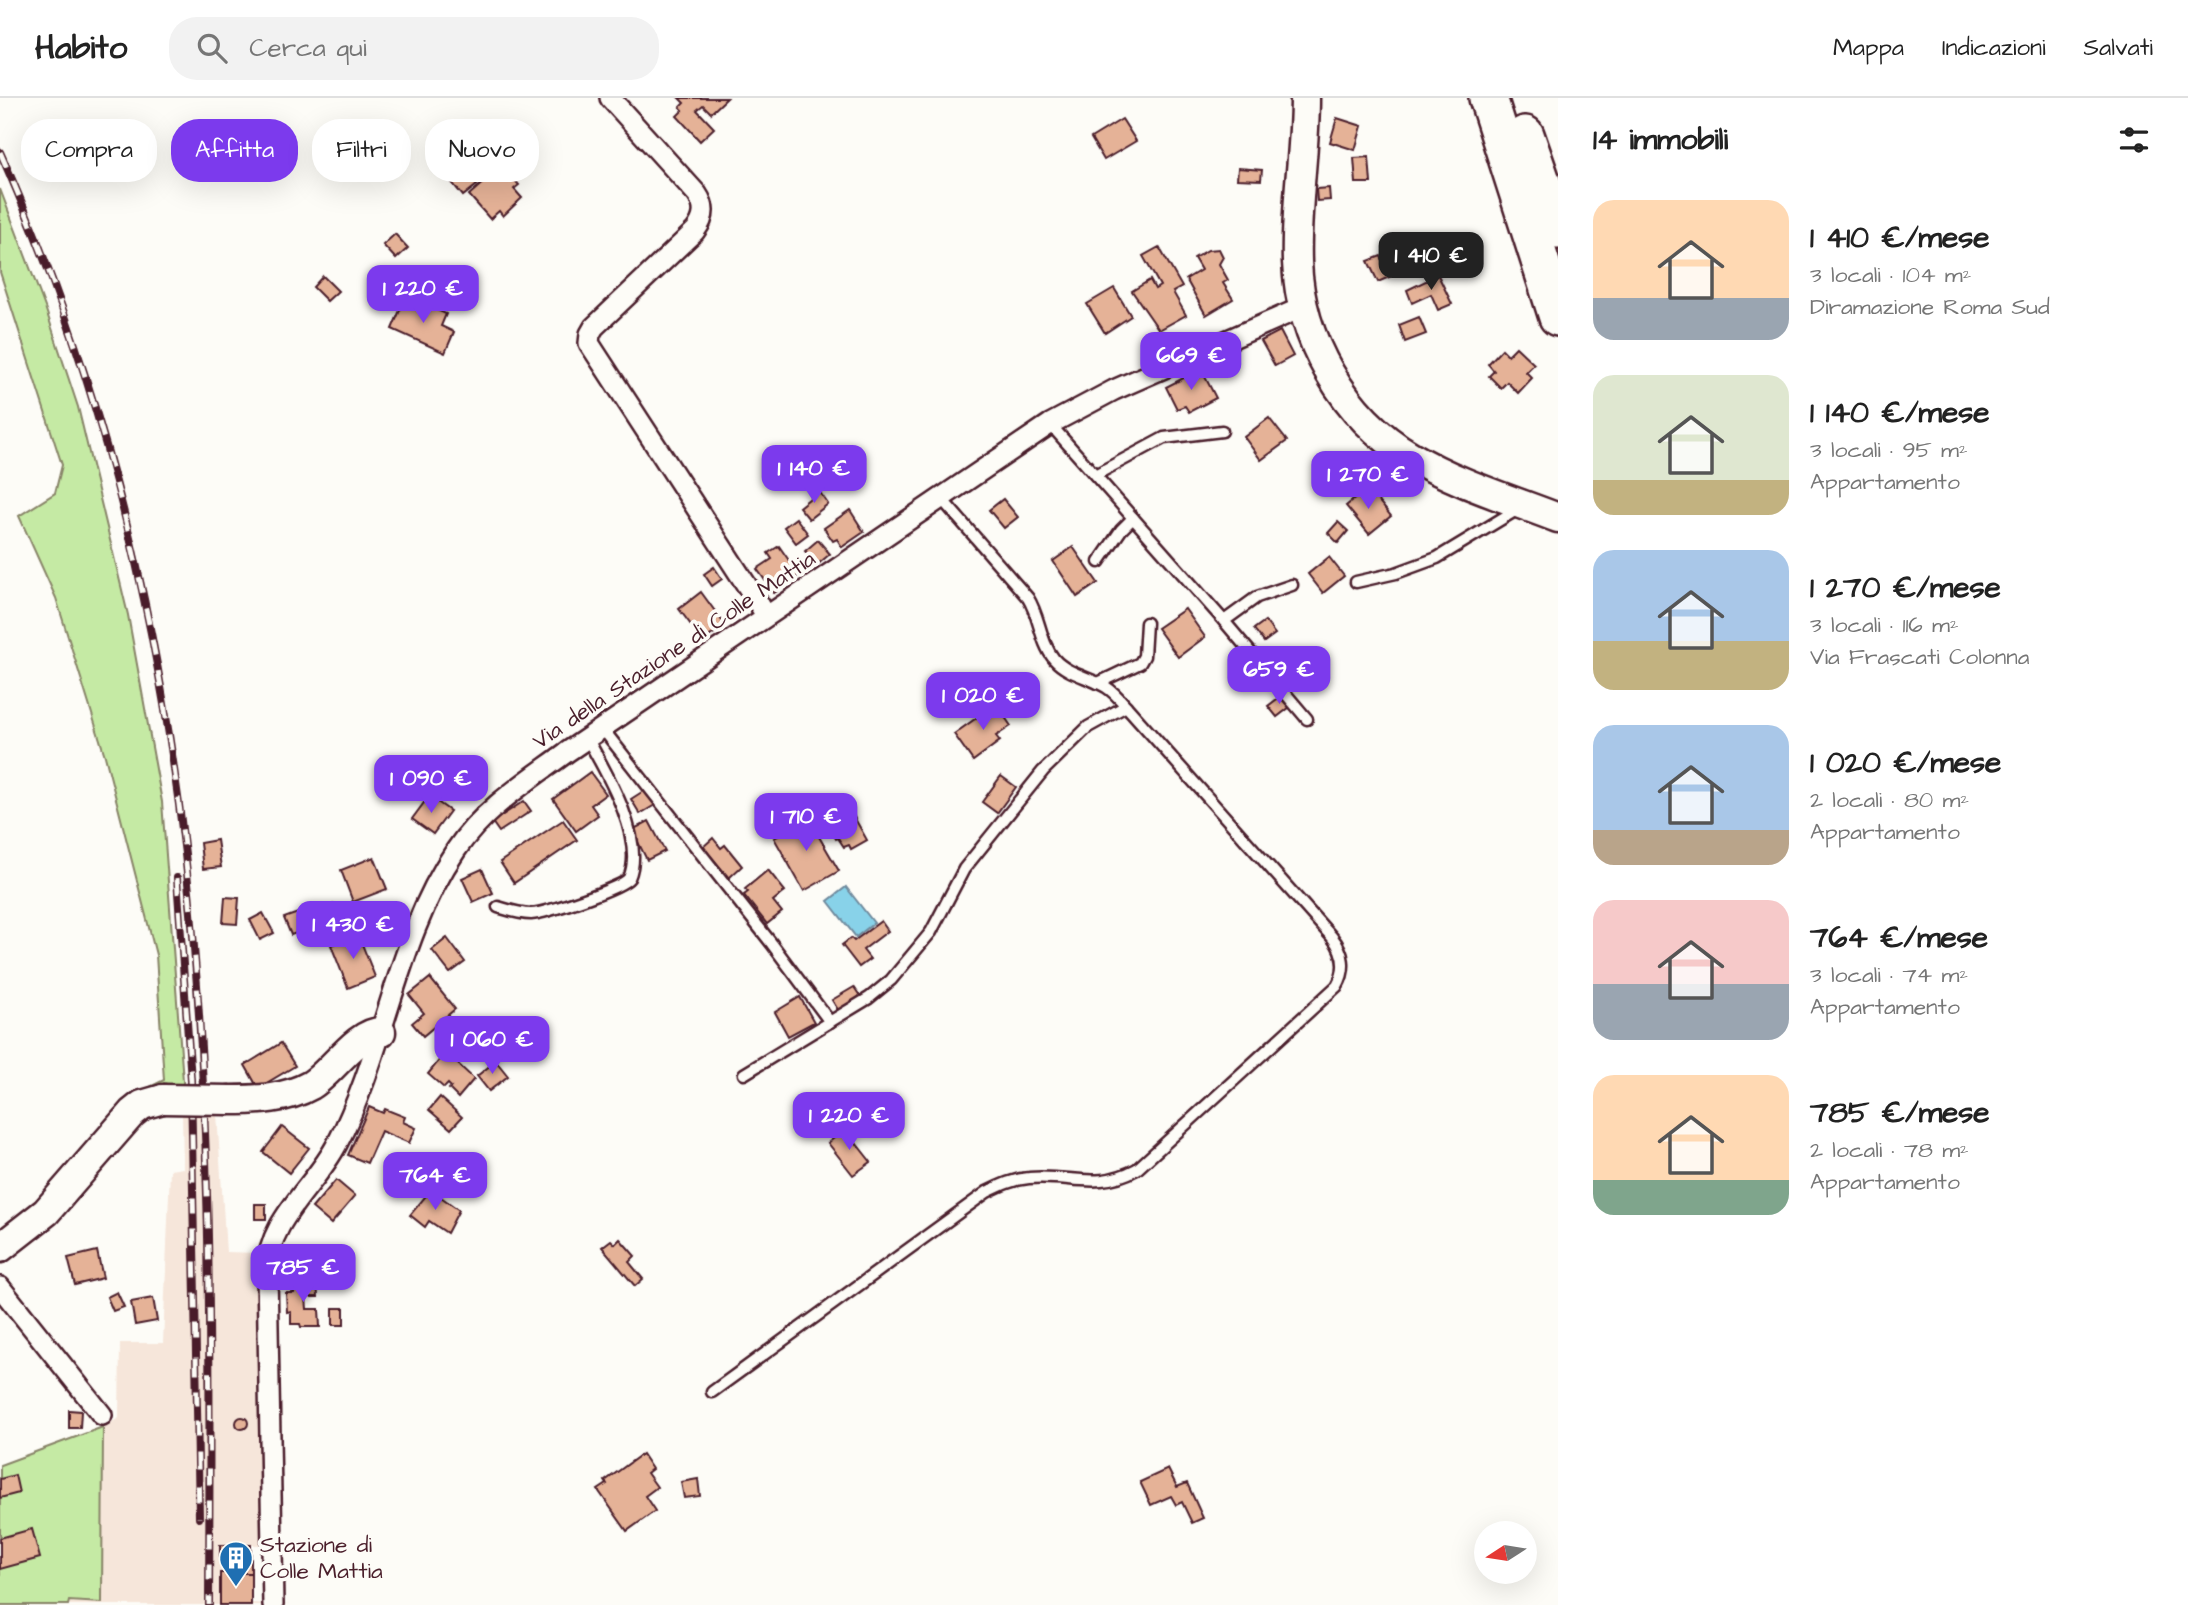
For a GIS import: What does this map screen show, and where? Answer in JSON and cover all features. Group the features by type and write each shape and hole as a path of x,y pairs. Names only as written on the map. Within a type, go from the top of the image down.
{"highway":[{"path":"1488,98 1558,317"},
{"path":"1513,98 1558,230"}],"street":[{"path":"610,98 697,194 704,215 695,231 594,327 589,344 766,615"},
{"path":"1305,98 1297,252 1303,307 1314,344 1325,365 1377,431 1424,463 1558,517"},
{"name":"Via della Stazione di Colle Mattia","path":"273,1605 268,1253 280,1224 337,1144 364,1081 416,931 444,870 459,846 492,810 594,733 1050,424 1114,390 1303,307"},
{"path":"0,1248 46,1212 132,1113 142,1105 163,1099 272,1098 303,1089 323,1076 359,1042 381,1032"},
{"path":"0,1287 102,1415"}],"lane":[{"path":"1050,424 1307,719"},
{"path":"1095,475 1164,438 1222,431"},
{"path":"712,1392 987,1192 1012,1181 1027,1178 1100,1182 1120,1178 1137,1169 1340,981 1342,954 1332,937 1109,689 1069,671 1054,659 1028,598 941,498"},
{"path":"1356,582 1396,573 1437,558 1525,505"},
{"path":"1099,562 1121,530 1133,518"},
{"path":"1224,621 1257,597 1292,585"},
{"path":"1098,683 1140,663 1144,656 1146,623"},
{"path":"744,1074 876,993 907,963 937,922 964,869 1048,765 1088,727 1126,706"},
{"path":"498,907 520,913 541,913 615,888 629,878 632,850 622,806 594,733"},
{"path":"594,733 764,933 830,1022"}],"shaded area":[{"path":"182,1111 217,1114 226,1252 258,1253 264,1545 251,1545 251,1603 291,1605 68,1605 69,1601 102,1603 103,1427 119,1418 120,1343 163,1343 170,1170 183,1168"}],"green space":[{"path":"0,189 46,310 78,407 128,615 162,802 184,1094 130,1097 164,1080 156,955 105,756 56,598 19,516 55,493 62,465 0,272"},
{"path":"103,1427 102,1603 69,1601 68,1605 0,1605 0,1465"}],"water":[{"path":"846,887 874,923 856,937 828,901"}],"building":[{"path":"679,98 727,98 711,113 703,105 697,110 714,128 700,141 677,116 683,110 680,107 684,103"},
{"path":"1337,118 1362,126 1355,150 1330,142"},
{"path":"1122,119 1136,141 1104,160 1091,138"},
{"path":"1369,157 1371,183 1356,183 1354,158"},
{"path":"1238,168 1262,170 1261,180 1237,179"},
{"path":"452,182 475,182 477,185 463,196"},
{"path":"484,182 516,182 519,185 514,189 522,198 503,216 499,211 490,219 469,195"},
{"path":"1329,188 1330,200 1317,201 1316,189"},
{"path":"395,234 408,248 396,259 383,245"},
{"path":"1159,247 1182,287 1173,292 1186,315 1159,330 1132,291 1150,280 1155,289 1160,286 1143,256"},
{"path":"1219,249 1223,257 1219,264 1228,280 1223,283 1233,299 1206,315 1186,279 1201,270 1194,258 1208,250"},
{"path":"1381,256 1384,263 1388,262 1394,275 1378,282 1368,261"},
{"path":"1438,275 1452,304 1438,310 1431,294 1412,303 1407,290"},
{"path":"323,276 338,291 327,301 313,287"},
{"path":"1114,288 1131,316 1105,333 1087,304"},
{"path":"406,296 446,314 441,326 454,332 445,353 392,329"},
{"path":"1419,317 1426,334 1405,342 1399,325"},
{"path":"1280,331 1293,356 1275,366 1261,341"},
{"path":"1516,347 1534,364 1526,372 1532,378 1518,393 1507,382 1501,388 1489,376 1494,371 1488,364 1502,349 1508,355"},
{"path":"1201,369 1216,398 1189,412 1185,406 1177,409 1166,387"},
{"path":"1269,418 1287,441 1261,460 1244,437"},
{"path":"1368,488 1391,516 1369,534 1346,506"},
{"path":"819,491 828,504 809,519 799,507"},
{"path":"1003,499 1018,517 1004,528 989,510"},
{"path":"850,510 864,532 842,547 837,539 833,541 824,528"},
{"path":"796,518 808,534 796,543 784,527"},
{"path":"1338,522 1348,531 1338,543 1328,533"},
{"path":"818,540 830,554 817,565 805,551"},
{"path":"779,546 799,575 774,593 757,569 772,559 768,553"},
{"path":"1073,547 1098,583 1077,597 1053,561"},
{"path":"1329,557 1344,576 1323,593 1308,574"},
{"path":"714,567 722,579 712,586 704,574"},
{"path":"701,592 725,625 703,641 679,609"},
{"path":"1185,609 1205,637 1178,657 1157,628"},
{"path":"1265,621 1275,634 1264,642 1254,629"},
{"path":"1281,696 1290,707 1277,717 1268,706"},
{"path":"996,704 1011,726 996,736 1000,741 973,761 954,734"},
{"path":"590,772 606,794 591,805 598,815 576,831 553,799"},
{"path":"1001,776 1016,787 997,813 982,802"},
{"path":"645,790 655,805 640,814 631,799"},
{"path":"429,796 450,811 433,834 412,819"},
{"path":"524,801 531,811 499,832 492,822"},
{"path":"845,801 867,840 851,849 849,845 844,847 838,838 836,839 822,814"},
{"path":"804,811 839,871 804,891 774,838 796,826 791,818"},
{"path":"563,820 577,840 514,883 500,862"},
{"path":"649,821 665,851 647,860 632,830"},
{"path":"713,838 721,848 725,845 742,866 729,878 703,847"},
{"path":"217,840 221,867 203,869 200,843"},
{"path":"374,857 387,889 353,902 341,870"},
{"path":"482,869 493,893 473,902 462,878"},
{"path":"768,870 785,891 773,901 782,912 767,924 744,895 748,892 745,889"},
{"path":"225,897 239,898 237,924 223,923"},
{"path":"335,904 340,918 328,923 322,909"},
{"path":"263,913 274,933 260,940 250,920"},
{"path":"298,913 305,930 291,935 284,918"},
{"path":"881,921 888,931 863,950 870,959 859,967 842,945 851,938 854,941"},
{"path":"358,934 375,977 348,988 331,945"},
{"path":"447,938 465,962 450,973 432,950"},
{"path":"430,978 455,1009 423,1036 412,1023 424,1013 409,995"},
{"path":"854,987 862,999 840,1013 832,1000"},
{"path":"800,997 814,1022 788,1036 775,1012"},
{"path":"281,1043 295,1066 258,1088 245,1065"},
{"path":"445,1046 461,1060 458,1064 474,1079 458,1098 448,1084 444,1088 428,1074 442,1057 438,1054"},
{"path":"496,1061 508,1076 489,1091 477,1076"},
{"path":"440,1097 462,1117 451,1129 429,1110"},
{"path":"369,1107 383,1113 385,1109 405,1117 403,1122 416,1128 409,1143 381,1131 367,1163 348,1155"},
{"path":"282,1127 309,1148 289,1173 263,1152"},
{"path":"845,1129 871,1162 853,1175 828,1143"},
{"path":"336,1180 355,1196 331,1224 312,1208"},
{"path":"429,1192 434,1192 459,1210 447,1233 429,1221 425,1227 410,1215"},
{"path":"255,1204 266,1204 266,1219 255,1219"},
{"path":"620,1239 635,1256 629,1262 643,1279 635,1286 602,1247 611,1240 615,1244"},
{"path":"97,1251 103,1278 75,1285 68,1258"},
{"path":"294,1280 317,1280 318,1297 306,1297 307,1309 319,1309 320,1327 291,1324 286,1293 294,1293"},
{"path":"117,1292 124,1307 113,1311 107,1297"},
{"path":"153,1298 157,1321 135,1325 131,1302"},
{"path":"333,1308 344,1308 344,1325 333,1325"},
{"path":"69,1410 81,1411 80,1428 69,1428"},
{"path":"242,1417 248,1423 242,1429 236,1423"},
{"path":"642,1454 652,1469 647,1473 657,1487 645,1496 655,1511 627,1531 598,1490 607,1484 605,1481"},
{"path":"1168,1469 1177,1487 1187,1483 1203,1518 1192,1523 1182,1502 1176,1505 1171,1496 1151,1505 1140,1482"},
{"path":"15,1475 19,1493 0,1498 0,1479"},
{"path":"698,1479 700,1496 684,1498 681,1482"},
{"path":"32,1529 40,1558 0,1569 0,1538"},
{"path":"220,1545 251,1545 251,1573 227,1573 226,1558 220,1558"},
{"name":"Stazione di Colle Mattia","path":"220,1573 251,1573 251,1605 220,1605"}],"railway":[{"path":"0,152 67,321 120,496 159,674 173,764 185,854 201,1041 208,1229 209,1605"},
{"path":"177,878 191,1080 199,1518"}],"place":[{"name":"Stazione di Colle Mattia","path":"236,1588"}]}
